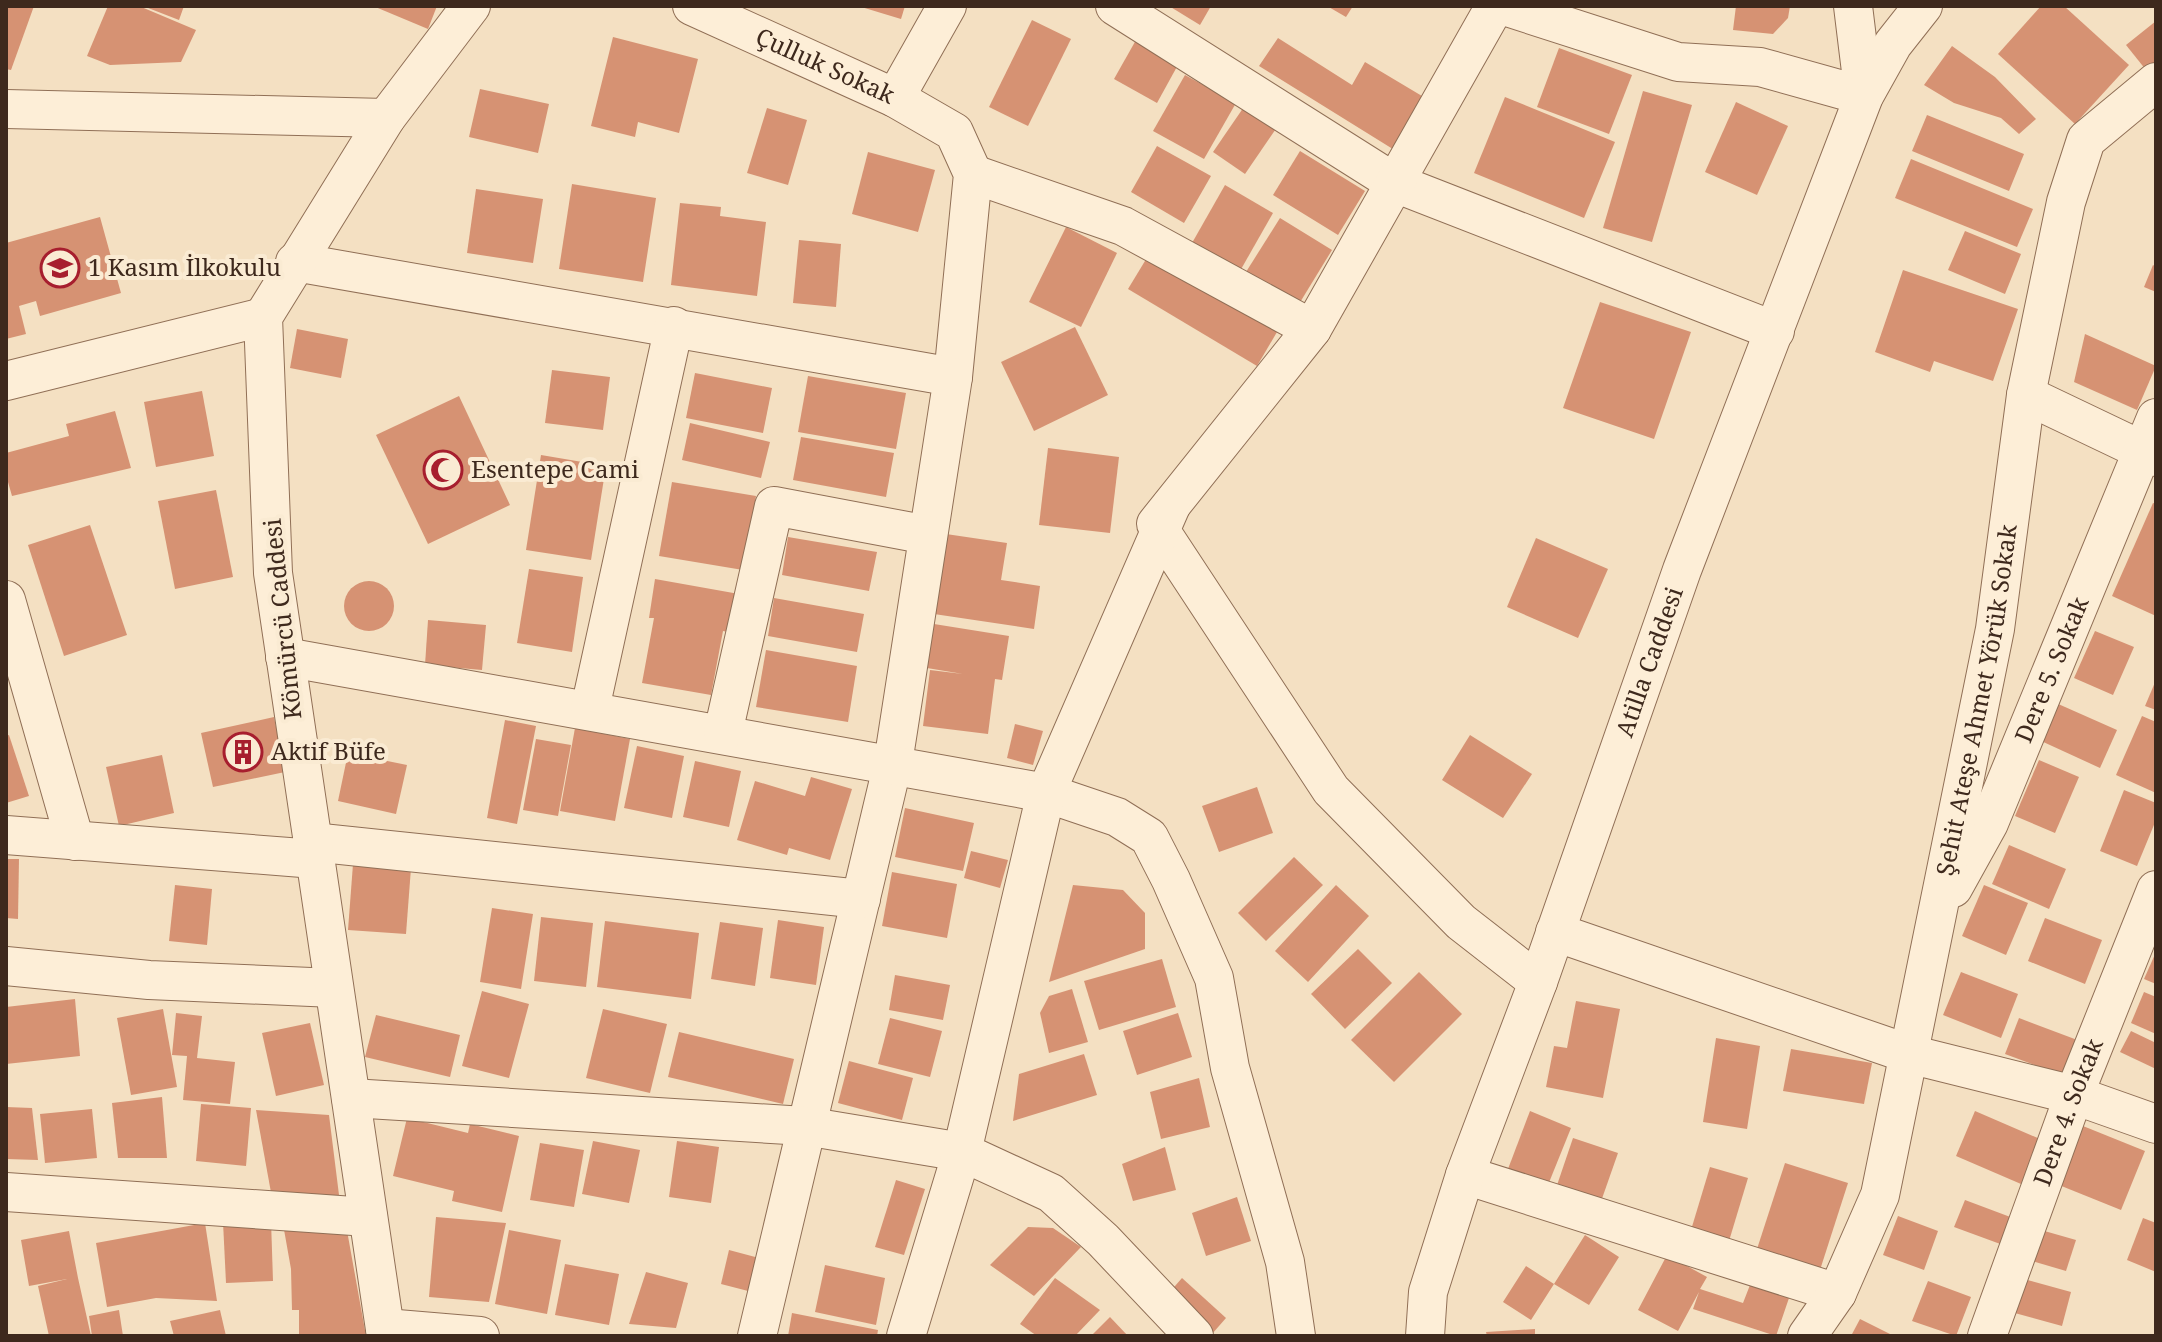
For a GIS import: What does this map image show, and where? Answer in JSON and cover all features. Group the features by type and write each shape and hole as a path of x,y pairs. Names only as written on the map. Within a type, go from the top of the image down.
{"street":[{"path":"6,381 263,317 386,118 471,6"},
{"path":"895,98 947,6"},
{"path":"1115,6 1395,183 1775,331"},
{"path":"906,1336 962,1152 1046,793 1165,518 1312,329 1495,6"},
{"path":"1504,6 1678,62 1760,67 1864,96 1853,6"},
{"name":"Atilla Caddesi","path":"1425,1336 1428,1292 1465,1175 1538,982 1682,570 1864,96 1893,44 1923,6"},
{"name":"Çulluk Sokak","path":"697,7 895,98 954,132 973,174"},
{"name":"Şehit Ateşe Ahmet Yörük Sokak","path":"1807,1336 1837,1293 1880,1195 1995,629 2026,395 2066,202 2086,140 2152,86"},
{"path":"6,109 386,118"},
{"path":"757,1336 893,763 953,377 973,174 1123,226 1312,329"},
{"path":"295,262 953,377"},
{"name":"Kömürcü Caddesi","path":"263,317 273,573 386,1332"},
{"path":"590,709 674,326"},
{"path":"2026,395 2151,442"},
{"name":"Dere 5. Sokak","path":"1937,918 1989,823 2151,442"},
{"path":"723,733 774,506 928,535"},
{"path":"1165,518 1331,790 1461,922 1538,982"},
{"path":"6,600 75,841"},
{"path":"285,657 893,763 1046,793 1117,817 1149,837 1214,978 1230,1068 1285,1262 1296,1336"},
{"path":"6,835 75,841 314,851 861,899"},
{"name":"Dere 4. Sokak","path":"1987,1336 2074,1095 2156,890"},
{"path":"1555,932 1909,1054 2074,1095 2156,1124"},
{"path":"6,966 149,980 334,988"},
{"path":"351,1098 805,1126 962,1152 1051,1193 1103,1240 1194,1336"},
{"path":"1465,1175 1837,1293"},
{"path":"6,1192 368,1217"},
{"path":"386,1332 480,1336"}],"building":[{"path":"6,6 34,6 11,70 6,69"},
{"path":"108,6 139,6 196,30 181,62 110,65 87,56"},
{"path":"143,6 184,6 179,20"},
{"path":"373,6 437,6 428,29"},
{"path":"858,6 905,6 901,19"},
{"path":"1169,6 1211,6 1200,25"},
{"path":"1327,6 1353,6 1346,17"},
{"path":"1736,6 1790,6 1788,18 1773,34 1733,30"},
{"path":"2041,6 2064,6 2129,65 2075,124 1998,54"},
{"path":"1032,20 1071,39 1028,126 989,107"},
{"path":"2156,21 2156,69 2150,75 2126,45"},
{"path":"613,37 698,59 679,133 638,122 635,137 591,126"},
{"path":"1278,38 1352,85 1365,62 1427,99 1396,151 1259,66"},
{"path":"1136,40 1179,63 1157,103 1114,79"},
{"path":"1952,46 1995,77 2036,119 2019,134 2001,118 1954,103 1924,85"},
{"path":"1559,48 1632,75 1609,134 1537,107"},
{"path":"1185,75 1236,103 1204,159 1153,131"},
{"path":"480,89 549,104 538,153 469,137"},
{"path":"1643,91 1692,105 1652,242 1603,228"},
{"path":"1505,97 1615,142 1584,218 1474,173"},
{"path":"1250,98 1282,120 1245,174 1213,152"},
{"path":"1736,102 1788,126 1757,195 1705,172"},
{"path":"767,108 807,120 788,185 747,173"},
{"path":"1927,115 2024,154 2009,191 1912,151"},
{"path":"1157,146 1211,176 1184,223 1131,192"},
{"path":"1300,151 1365,191 1338,235 1273,195"},
{"path":"868,152 935,170 918,232 852,214"},
{"path":"1911,159 2033,209 2017,247 1895,198"},
{"path":"572,184 656,198 643,282 559,269"},
{"path":"1225,185 1273,213 1240,271 1192,243"},
{"path":"476,189 543,199 533,263 467,253"},
{"path":"680,203 721,207 720,216 766,222 757,296 671,285"},
{"name":"1 Kasım İlkokulu","path":"100,217 121,293 40,316 36,301 19,306 26,334 6,339 6,243"},
{"path":"1280,218 1332,250 1299,304 1246,272"},
{"path":"1066,227 1117,253 1081,327 1029,302"},
{"path":"1965,231 2021,254 2005,294 1948,270"},
{"path":"799,240 841,244 836,307 793,303"},
{"path":"1148,256 1277,332 1257,366 1128,289"},
{"path":"2153,265 2156,267 2156,292 2144,287"},
{"path":"1903,270 2018,309 1993,381 1934,361 1930,372 1875,352"},
{"path":"1600,302 1691,332 1654,439 1563,408"},
{"path":"1075,327 1108,395 1034,431 1001,362"},
{"path":"297,329 348,339 341,378 290,368"},
{"path":"2085,334 2156,366 2137,410 2074,382"},
{"path":"552,370 610,377 603,430 545,423"},
{"path":"695,373 772,388 763,433 686,418"},
{"path":"808,376 906,393 896,449 798,432"},
{"path":"202,391 214,456 156,467 144,402"},
{"name":"Esentepe Cami","path":"459,396 510,505 428,544 376,435"},
{"path":"115,411 131,468 12,496 6,475 6,453 69,436 66,424"},
{"path":"690,423 770,442 761,478 682,460"},
{"path":"801,437 894,453 886,497 793,480"},
{"path":"1048,448 1119,457 1110,533 1039,525"},
{"path":"541,455 606,466 591,560 526,550"},
{"path":"672,482 756,496 743,570 659,556"},
{"path":"216,490 233,577 175,589 158,501"},
{"path":"2153,503 2156,504 2156,616 2112,596"},
{"path":"90,525 127,635 64,656 28,545"},
{"path":"946,534 1007,543 1001,580 1040,586 1034,629 934,614"},
{"path":"788,537 877,552 869,591 782,575"},
{"path":"1536,538 1608,569 1578,638 1507,607"},
{"path":"529,569 583,577 572,652 517,643"},
{"path":"655,579 739,594 733,633 723,631 711,695 642,683 654,618 649,618"},
{"path":"369,581 387,588 394,606 387,624 369,631 351,624 344,606 351,588"},
{"path":"774,598 864,614 857,652 768,636"},
{"path":"428,620 486,625 482,670 425,665"},
{"path":"934,624 1009,636 1002,680 995,679 988,734 923,726 930,670 963,674 927,668"},
{"path":"2095,631 2134,647 2113,695 2074,678"},
{"path":"766,650 857,666 848,722 756,707"},
{"path":"2156,680 2156,710 2145,706"},
{"path":"2056,703 2117,730 2100,768 2039,740"},
{"path":"2142,716 2156,722 2156,793 2116,775"},
{"name":"Aktif Büfe","path":"274,717 285,772 213,787 201,733"},
{"path":"505,720 536,726 517,824 487,818"},
{"path":"1015,724 1043,731 1033,765 1007,758"},
{"path":"575,728 630,739 615,821 560,811"},
{"path":"9,735 29,796 6,803 6,736"},
{"path":"1470,735 1532,774 1503,818 1442,780"},
{"path":"536,739 571,745 558,816 523,810"},
{"path":"637,746 684,756 672,818 624,808"},
{"path":"348,753 407,765 396,814 338,801"},
{"path":"162,755 174,813 119,826 106,767"},
{"path":"2039,760 2079,777 2055,833 2015,816"},
{"path":"695,761 741,771 729,827 683,817"},
{"path":"811,777 852,789 830,860 789,848 787,855 737,840 755,781 805,796"},
{"path":"1257,787 1273,833 1219,852 1202,806"},
{"path":"2124,790 2156,803 2156,820 2137,866 2100,851"},
{"path":"905,808 974,823 963,871 895,857"},
{"path":"2009,845 2066,869 2049,909 1992,884"},
{"path":"971,851 1008,860 1000,888 964,878"},
{"path":"1294,857 1323,885 1266,941 1238,913"},
{"path":"6,859 19,859 18,919 6,918"},
{"path":"353,864 411,868 406,934 348,930"},
{"path":"892,872 957,884 947,938 882,926"},
{"path":"175,885 212,889 207,945 169,941"},
{"path":"1073,885 1123,890 1145,913 1145,949 1049,982"},
{"path":"1336,885 1369,916 1308,982 1275,951"},
{"path":"1984,885 2028,903 2006,955 1962,936"},
{"path":"492,908 533,914 521,989 480,982"},
{"path":"541,917 593,923 586,987 534,981"},
{"path":"2045,918 2102,940 2085,984 2028,961"},
{"path":"778,920 824,927 816,985 770,978"},
{"path":"605,921 699,933 691,999 597,987"},
{"path":"720,922 763,928 755,986 711,979"},
{"path":"1358,949 1392,983 1345,1029 1311,994"},
{"path":"2156,952 2156,984 2144,979"},
{"path":"1162,959 1176,1007 1099,1030 1084,981"},
{"path":"1419,972 1462,1014 1394,1082 1351,1040"},
{"path":"1961,972 2018,994 2001,1038 1943,1015"},
{"path":"895,975 950,985 943,1020 889,1010"},
{"path":"1072,989 1088,1042 1049,1053 1040,1013 1049,996"},
{"path":"482,991 529,1004 509,1078 462,1066"},
{"path":"2144,992 2156,997 2156,1034 2131,1023"},
{"path":"75,999 80,1056 6,1064 6,1007"},
{"path":"1576,1001 1620,1009 1603,1098 1546,1087 1554,1046 1567,1048"},
{"path":"163,1009 177,1087 131,1095 117,1018"},
{"path":"603,1009 667,1024 650,1093 586,1078"},
{"path":"176,1013 202,1016 197,1058 235,1062 230,1104 183,1100 187,1056 172,1055"},
{"path":"1178,1013 1192,1057 1137,1075 1123,1031"},
{"path":"376,1015 460,1035 450,1077 365,1057"},
{"path":"890,1018 942,1031 930,1077 878,1064"},
{"path":"2019,1018 2080,1041 2067,1077 2005,1054"},
{"path":"310,1023 324,1085 276,1096 262,1033"},
{"path":"2131,1031 2156,1043 2156,1069 2120,1052"},
{"path":"679,1032 794,1059 783,1104 668,1077"},
{"path":"1716,1038 1760,1046 1747,1129 1703,1122"},
{"path":"1791,1049 1872,1063 1864,1104 1783,1091"},
{"path":"1084,1054 1097,1095 1013,1121 1019,1074"},
{"path":"849,1061 913,1078 902,1120 838,1103"},
{"path":"1199,1078 1210,1127 1161,1139 1150,1092"},
{"path":"162,1097 167,1158 118,1158 112,1103"},
{"path":"201,1104 251,1108 246,1166 196,1161"},
{"path":"6,1107 32,1108 38,1160 6,1159"},
{"path":"92,1109 97,1158 45,1163 40,1114"},
{"path":"256,1110 329,1115 340,1203 272,1198"},
{"path":"1530,1111 1571,1128 1548,1185 1508,1169"},
{"path":"1975,1111 2040,1139 2021,1184 1956,1156"},
{"path":"407,1118 468,1133 470,1124 519,1136 502,1212 452,1201 454,1191 393,1176"},
{"path":"2078,1124 2145,1151 2121,1210 2054,1183"},
{"path":"1573,1138 1618,1153 1598,1210 1554,1194"},
{"path":"593,1141 640,1150 629,1203 582,1194"},
{"path":"677,1141 719,1147 711,1203 669,1197"},
{"path":"540,1143 584,1150 574,1207 530,1200"},
{"path":"1165,1147 1176,1190 1133,1201 1122,1164"},
{"path":"1785,1163 1848,1183 1820,1270 1757,1249"},
{"path":"1710,1167 1748,1178 1729,1241 1691,1230"},
{"path":"896,1180 925,1189 904,1255 875,1247"},
{"path":"1237,1197 1251,1241 1206,1256 1192,1213"},
{"path":"1965,1200 2013,1218 2003,1245 1954,1227"},
{"path":"1898,1216 1938,1231 1924,1270 1883,1255"},
{"path":"436,1217 506,1223 489,1302 429,1297"},
{"path":"2143,1218 2156,1223 2156,1272 2127,1260"},
{"path":"271,1220 273,1281 226,1283 223,1222"},
{"path":"205,1223 217,1301 156,1298 107,1307 96,1243"},
{"path":"283,1224 346,1225 366,1336 299,1336 299,1310 292,1310 291,1269"},
{"path":"1028,1227 1053,1228 1081,1247 1034,1296 990,1265"},
{"path":"2034,1228 2076,1240 2066,1271 2025,1259"},
{"path":"509,1230 561,1240 547,1314 495,1304"},
{"path":"69,1231 91,1336 49,1336 38,1286 67,1279 29,1286 21,1240"},
{"path":"1585,1235 1619,1257 1589,1305 1554,1284"},
{"path":"729,1250 759,1258 752,1292 721,1284"},
{"path":"1667,1255 1707,1277 1700,1289 1743,1303 1750,1285 1789,1298 1776,1336 1693,1309 1699,1292 1678,1331 1638,1310"},
{"path":"565,1264 619,1274 609,1325 555,1315"},
{"path":"825,1265 885,1278 876,1325 815,1312"},
{"path":"1526,1266 1554,1284 1531,1320 1503,1302"},
{"path":"646,1272 688,1283 676,1328 629,1324"},
{"path":"1055,1278 1100,1310 1075,1336 1037,1336 1020,1324"},
{"path":"1182,1278 1226,1318 1212,1334 1168,1294"},
{"path":"2020,1278 2071,1292 2062,1326 2011,1312"},
{"path":"1928,1281 1971,1297 1956,1336 1912,1321"},
{"path":"119,1310 123,1336 92,1336 89,1316"},
{"path":"220,1310 226,1336 174,1336 170,1321"},
{"path":"792,1313 878,1330 877,1336 788,1336"},
{"path":"1110,1317 1128,1336 1091,1336"},
{"path":"1860,1319 1894,1336 1851,1336"},
{"path":"1535,1329 1535,1336 1487,1336 1486,1332"}],"place":[{"name":"1 Kasım İlkokulu","path":"60,268"},
{"name":"Esentepe Cami","path":"443,470"},
{"name":"Aktif Büfe","path":"243,752"}]}
